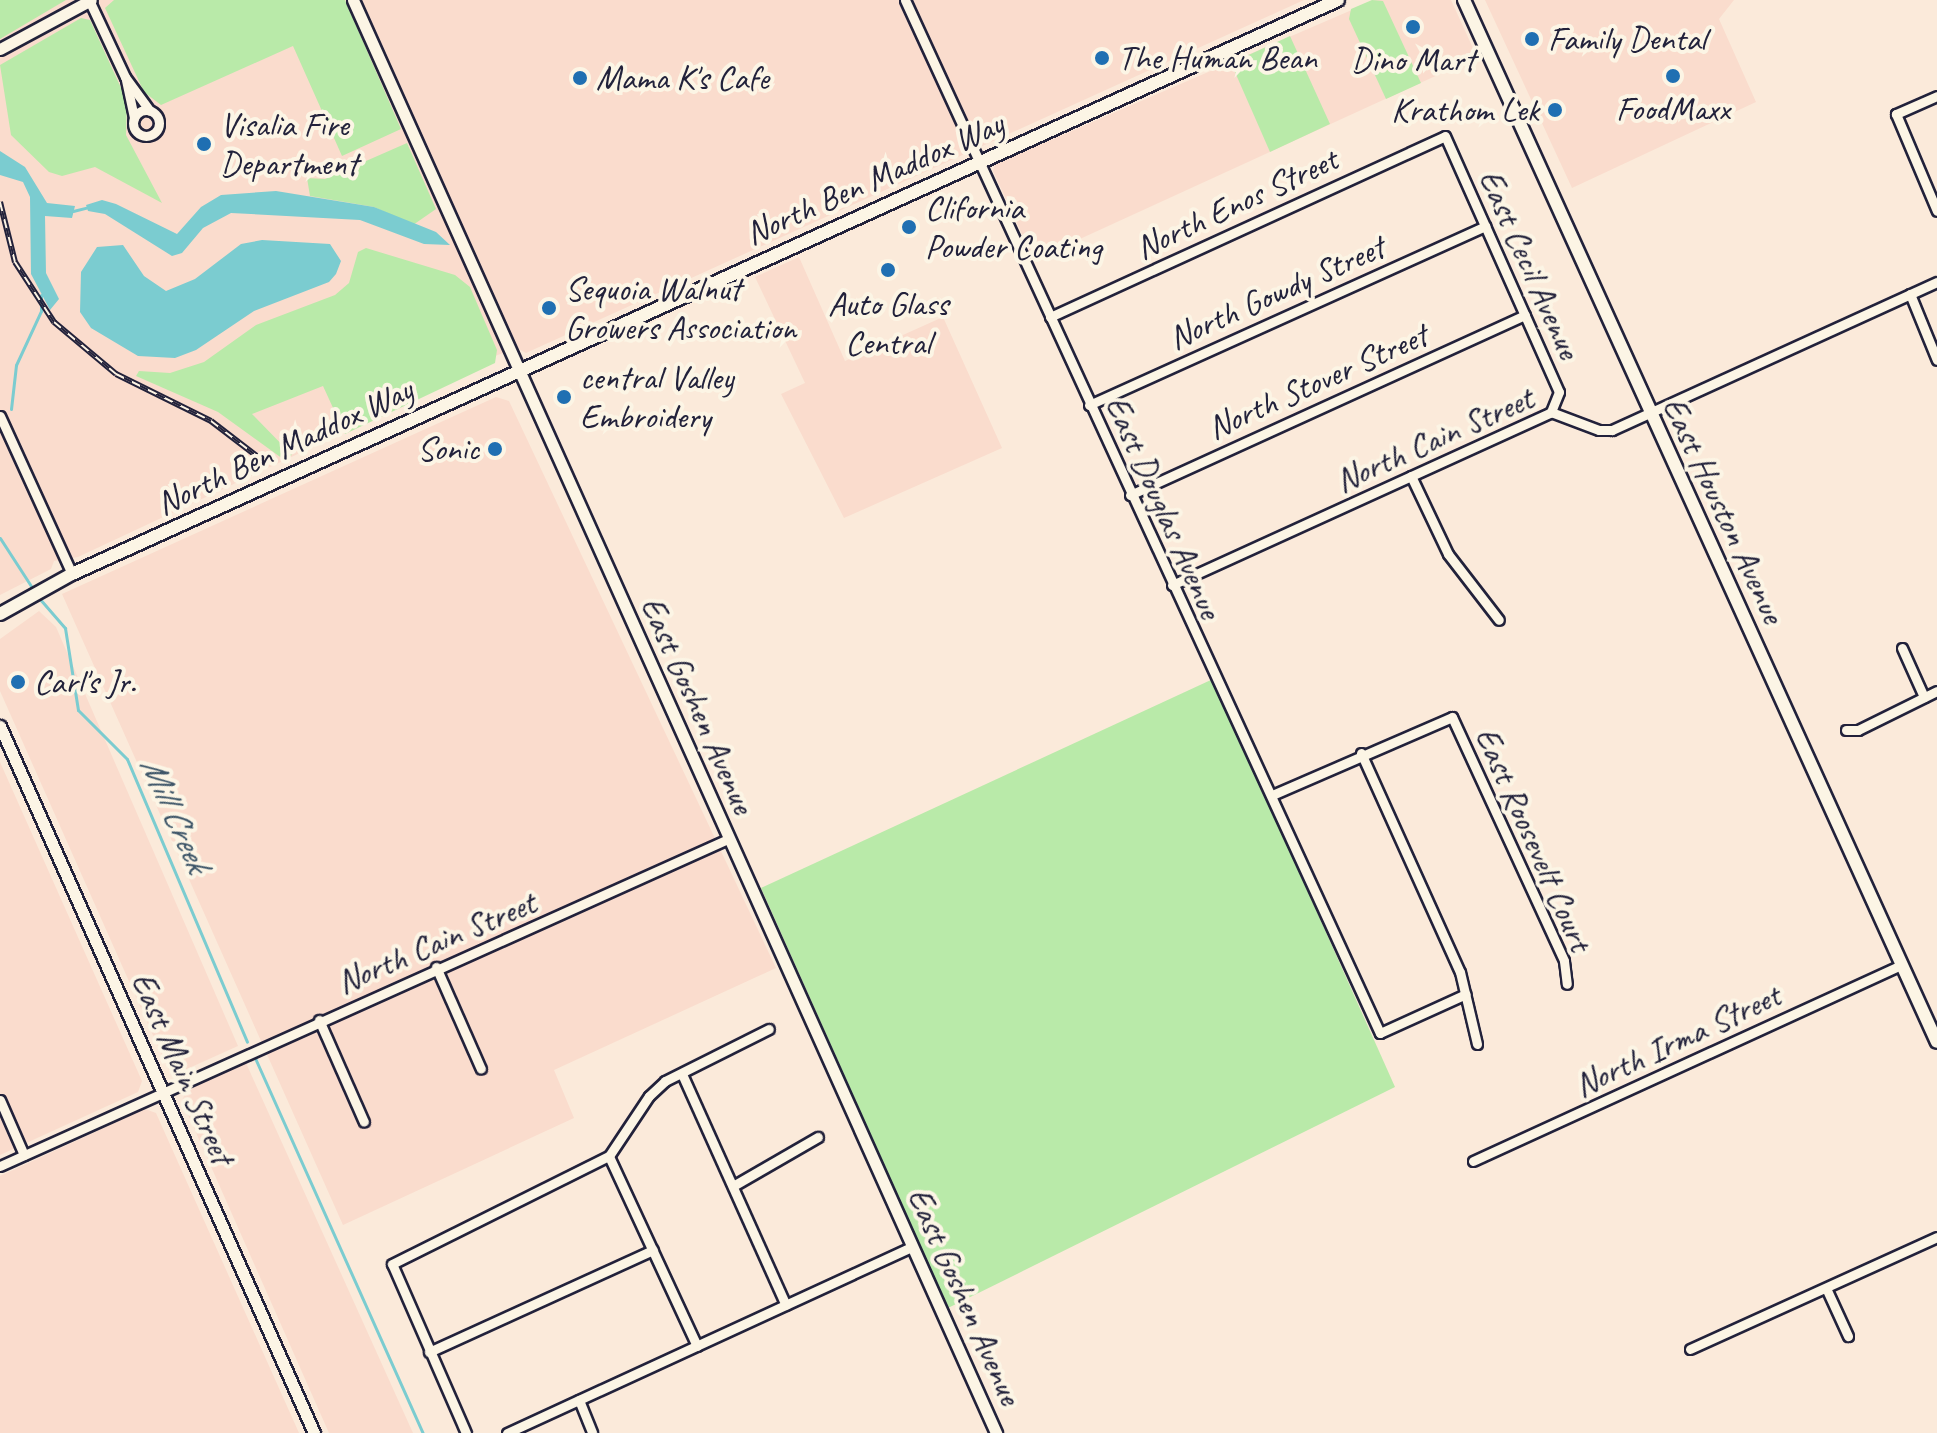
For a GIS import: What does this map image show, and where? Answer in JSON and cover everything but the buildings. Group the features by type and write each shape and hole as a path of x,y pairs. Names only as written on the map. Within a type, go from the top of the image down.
{"main road":[{"name":"North Ben Maddox Way","path":"0,614 72,574 978,160 1338,0"},
{"name":"East Houston Avenue","path":"1464,0 1937,1042"}],"street":[{"path":"0,49 90,0 125,77 159,123 152,135 136,133 125,77"},
{"name":"East Goshen Avenue","path":"353,0 996,1433"},
{"name":"East Douglas Avenue","path":"905,0 1380,1033 1466,994"},
{"path":"1937,96 1896,114 1937,211"},
{"path":"134,118 150,111"},
{"name":"East Cecil Avenue","path":"1445,136 1559,392 1551,412"},
{"name":"North Enos Street","path":"1050,317 1445,136"},
{"name":"North Gowdy Street","path":"1089,405 1485,226"},
{"name":"North Cain Street","path":"1172,585 1551,412 1603,431 1937,282"},
{"path":"1910,294 1937,360"},
{"name":"North Stover Street","path":"1130,495 1525,315"},
{"path":"0,416 72,574"},
{"path":"1411,476 1448,554 1499,620"},
{"path":"1902,648 1924,697"},
{"path":"1846,730 1858,730 1937,691"},
{"name":"East Roosevelt Court","path":"1361,753 1452,717 1564,961 1567,984"},
{"name":"East Main Street","path":"0,726 314,1433"},
{"path":"1272,795 1361,753 1466,994 1477,1044"},
{"name":"North Cain Street","path":"0,1166 436,967 544,924 728,839"},
{"name":"North Irma Street","path":"1473,1161 1902,965"},
{"path":"436,967 481,1069"},
{"path":"319,1020 364,1122"},
{"path":"466,1433 395,1277 392,1264 397,1258 609,1156 649,1096 682,1074 769,1029"},
{"path":"682,1074 786,1305"},
{"path":"0,1100 24,1155"},
{"path":"733,1186 818,1137"},
{"path":"609,1156 697,1346"},
{"path":"1690,1349 1937,1237"},
{"path":"507,1433 912,1247"},
{"path":"429,1352 653,1250"},
{"path":"1826,1288 1848,1336"},
{"path":"579,1400 592,1433"}],"shaded area":[{"path":"0,0 1304,0 526,353 517,348 495,356 490,364 78,557 54,561 51,569 0,595"},
{"path":"1375,0 1451,0 1477,57 1034,260 993,171 995,164"},
{"path":"1485,0 1734,0 1719,19 1756,102 1572,188"},
{"path":"799,257 845,361 943,317 1002,448 844,518 781,394 805,383 755,277"},
{"path":"496,397 509,401 776,968 554,1070 574,1118 343,1225 62,594"},
{"path":"39,611 56,627 238,1046 178,1073 168,1069 0,691 0,639"},
{"path":"0,762 142,1081 138,1092 0,1155"},
{"path":"246,1063 413,1433 329,1433 182,1101 186,1091"},
{"path":"145,1109 156,1113 299,1433 0,1433 0,1176"}],"green space":[{"path":"0,0 66,0 0,39"},
{"path":"114,0 345,0 401,129 342,156 293,46 161,105 144,92 105,8"},
{"path":"1372,0 1383,1 1421,83 1386,99 1349,19 1351,9"},
{"path":"81,18 90,20 127,101 126,135 162,203 95,167 62,176 49,172 11,135 0,65"},
{"path":"1290,36 1330,124 1270,152 1231,63"},
{"path":"407,143 436,209 413,225 374,207 310,196 307,178 325,179"},
{"path":"366,248 455,275 470,287 497,350 495,363 345,434 323,386 252,414 292,455 283,459 218,412 136,376 139,371 170,373 204,362 256,325 335,295 349,283 358,252"},
{"path":"1213,679 1395,1087 948,1308 761,888"}],"water":[{"path":"0,151 25,167 47,203 75,206 72,218 45,216 46,273 59,299 50,310 31,274 30,197 23,182 0,175"},
{"path":"276,191 374,207 436,232 450,245 424,244 360,220 231,213 203,228 182,253 172,256 105,214 88,211 86,205 102,200 116,204 177,234 201,207 221,195"},
{"path":"262,240 330,244 341,261 329,282 254,311 196,350 175,358 138,356 91,328 80,312 81,272 97,247 123,245 144,276 166,291 195,279 241,244"}],"waterway":[{"path":"73,211 89,207"},
{"name":"Mill Creek","path":"11,409 16,365 41,311 41,295"},
{"name":"Mill Creek","path":"0,538 35,592"},
{"name":"Mill Creek","path":"39,598 65,628 78,710 127,759 247,1042"},
{"name":"Mill Creek","path":"255,1058 423,1433"}],"railway":[{"path":"0,202 15,262 54,322 116,374 211,421 258,457"}],"place":[{"name":"Dino Mart","path":"1413,27"},
{"name":"Family Dental","path":"1532,39"},
{"name":"The Human Bean","path":"1102,58"},
{"name":"FoodMaxx","path":"1673,76"},
{"name":"Mama K's Cafe","path":"580,78"},
{"name":"Krathom Lek","path":"1555,110"},
{"name":"Visalia Fire Department","path":"204,144"},
{"name":"Clifornia Powder Coating","path":"909,227"},
{"name":"Auto Glass Central","path":"888,270"},
{"name":"Sequoia Walnut Growers Association","path":"549,308"},
{"name":"central Valley Embroidery","path":"564,397"},
{"name":"Sonic","path":"495,449"},
{"name":"Carl's Jr.","path":"18,682"}]}
